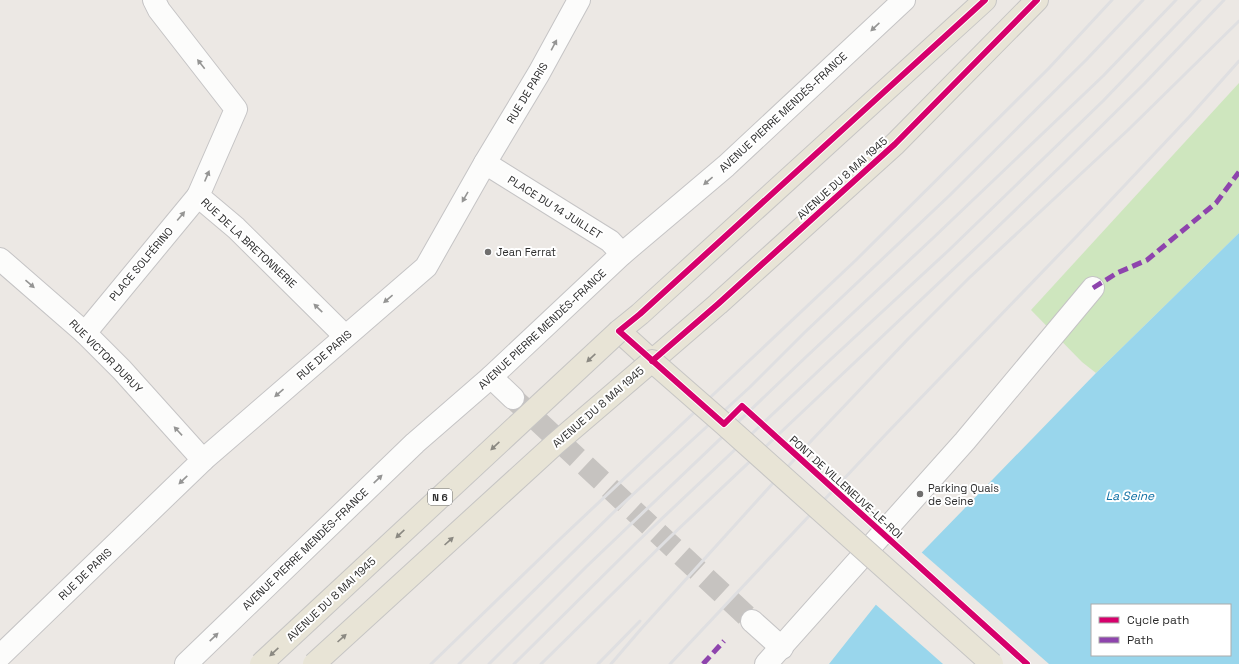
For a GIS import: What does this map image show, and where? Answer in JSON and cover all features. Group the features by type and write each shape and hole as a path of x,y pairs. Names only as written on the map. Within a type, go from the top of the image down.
{"main road":[{"name":"AVENUE DU 8 MAI 1945","path":"261,664 619,331 640,314 985,0"},
{"name":"AVENUE DU 8 MAI 1945","path":"314,664 555,444 718,304 895,144 1037,0"},
{"path":"619,331 992,664"}],"street":[{"name":"RUE DE LA BRETONNERIE","path":"154,0 159,10 236,109 198,196 236,228 345,336"},
{"name":"RUE DE PARIS","path":"0,656 203,460 426,267 485,163 539,73 579,0"},
{"name":"AVENUE PIERRE MENDÈS-FRANCE","path":"186,664 415,443 491,378 622,254 726,166 904,0"},
{"name":"PLACE DU 14 JUILLET","path":"485,163 610,241 622,254"},
{"name":"PLACE SOLFÉRINO","path":"84,333 198,196"},
{"name":"RUE VICTOR DURUY","path":"0,259 84,333 122,370 203,460"},
{"path":"766,664 782,648 965,441 1093,288"},
{"path":"491,378 513,398"},
{"path":"752,621 782,648"}],"green space":[{"path":"1239,83 1239,233 1096,373 1082,362 1031,310"}],"water":[{"name":"La Seine","path":"1239,233 1239,664 829,664 897,578 1096,373"}],"pier":[{"path":"920,551 1049,664 943,664 874,603 895,577"}],"tunnel":[{"path":"513,398 752,621"}],"railway":[{"path":"431,664 560,539 856,260 1049,68 1112,0"},
{"path":"459,664 617,509 750,387 804,333 950,195 1087,59 1143,0"},
{"path":"489,664 586,567 1103,76 1176,0"},
{"path":"514,664 636,543 949,250 1103,101 1200,0"},
{"path":"541,664 671,536 1064,163 1145,83 1224,0"},
{"path":"611,664 812,440 908,339 969,278 1128,130 1239,21"},
{"path":"670,664 887,433 1076,237 1190,116 1239,61"},
{"path":"598,664 640,621"}],"marked path":[{"path":"1093,288 1117,273 1147,260 1216,203 1239,172"},
{"path":"703,664 724,641"}],"cycle path":[{"name":"PONT DE VILLENEUVE-LE-ROI","path":"985,0 640,314 619,331 724,424 742,406 1027,664"},
{"path":"652,361 718,304 895,144 1037,0"}],"place":[{"name":"Jean Ferrat","path":"488,252"},
{"name":"Parking Quais de Seine","path":"920,494"}]}
